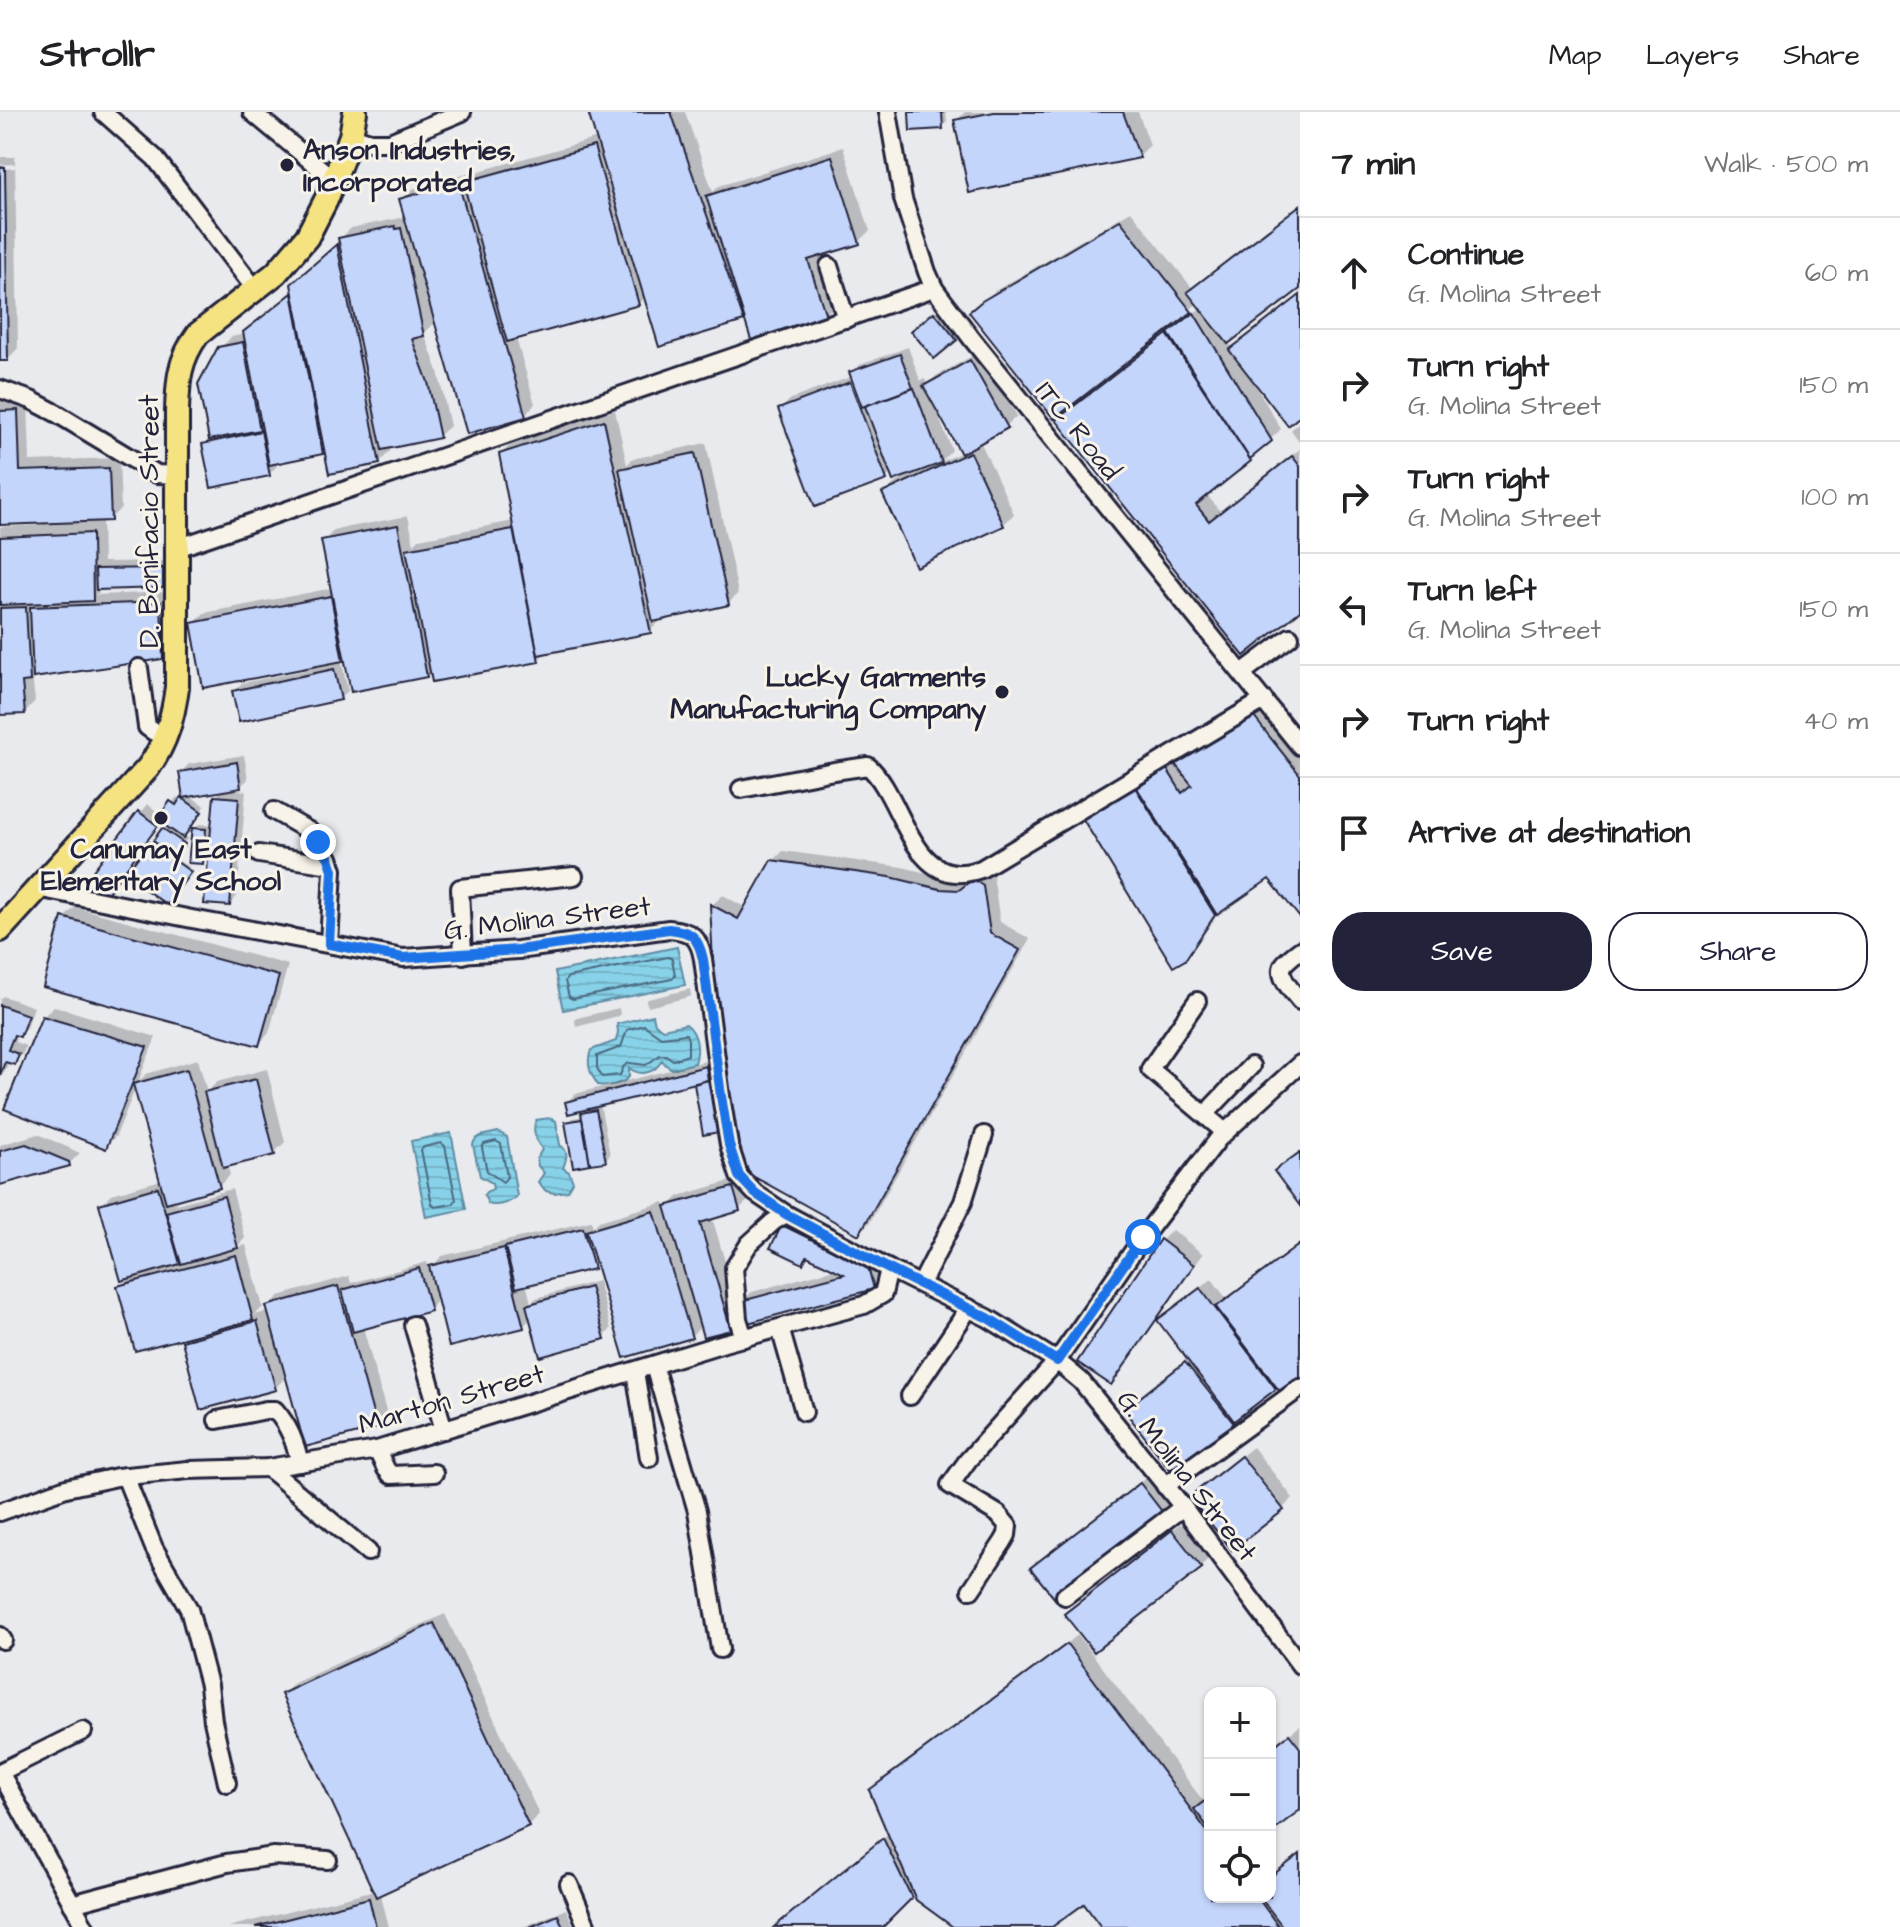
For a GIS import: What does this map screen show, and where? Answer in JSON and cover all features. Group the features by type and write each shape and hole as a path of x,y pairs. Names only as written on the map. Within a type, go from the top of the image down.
{"main road":[{"name":"D. Bonifacio Street","path":"0,930 161,750 174,712 177,687 178,386 184,357 198,334 276,273 307,237 351,136 355,112"}],"street":[{"path":"103,112 155,158 255,289"},
{"path":"252,112 334,180"},
{"path":"351,136 370,142 390,142 462,112"},
{"name":"ITC Road","path":"888,112 903,199 934,288 1300,746"},
{"path":"829,266 846,319"},
{"path":"177,548 934,288"},
{"path":"0,389 56,413 157,474 177,475"},
{"path":"1242,673 1290,637"},
{"path":"139,668 147,727 154,732 169,731"},
{"path":"741,789 868,766 886,787 919,851 930,863 948,872 963,873 981,869 1264,700"},
{"path":"274,811 309,831 331,865 333,887 329,944"},
{"path":"259,854 331,865"},
{"path":"463,955 460,888 574,876"},
{"name":"G. Molina Street","path":"37,888 403,958 495,957 669,929 683,930 694,936 701,947 729,1145 739,1176 755,1193 786,1214 988,1318 1057,1361 1081,1381 1183,1507 1300,1665"},
{"path":"1300,950 1283,965 1282,971 1285,981 1300,1001"},
{"path":"1197,1001 1150,1069 1229,1128"},
{"path":"971,1590 1003,1542 1008,1526 998,1514 950,1485 968,1460 1057,1361 1143,1237 1229,1128 1300,1064"},
{"path":"1212,1107 1251,1066"},
{"path":"1193,1093 1212,1107 1229,1128"},
{"path":"921,1284 963,1202 984,1135"},
{"path":"744,1338 738,1319 734,1268 749,1244 786,1214"},
{"name":"Marton Street","path":"0,1512 66,1488 125,1476 188,1470 268,1468 377,1450 744,1338 864,1305 883,1294 889,1269"},
{"path":"910,1396 969,1308"},
{"path":"413,1325 444,1430"},
{"path":"780,1328 804,1412"},
{"path":"654,1366 697,1511 720,1649"},
{"path":"635,1371 649,1458"},
{"path":"1165,1486 1300,1388"},
{"path":"217,1420 275,1410 286,1422 300,1463"},
{"path":"377,1450 391,1475 434,1473"},
{"path":"268,1468 368,1552"},
{"path":"125,1476 154,1548 189,1609 209,1685 213,1721 227,1783"},
{"path":"1065,1596 1183,1507"},
{"path":"83,1731 0,1772 6,1797 85,1927"},
{"path":"72,1904 227,1863 274,1856 328,1860"},
{"path":"569,1884 587,1927"}],"water":[{"path":"677,947 685,985 563,1010 555,972"},
{"path":"653,1015 655,1024 663,1029 686,1024 690,1028 696,1042 695,1063 672,1069 662,1060 652,1071 643,1073 629,1068 629,1077 623,1081 598,1085 590,1069 591,1050 616,1041 617,1024"},
{"path":"550,1118 556,1121 560,1145 566,1153 563,1168 569,1172 573,1182 568,1191 546,1191 538,1182 544,1173 538,1166 537,1159 542,1149 535,1135 535,1124 536,1120"},
{"path":"498,1132 507,1137 517,1196 499,1205 491,1205 484,1195 493,1189 492,1183 480,1176 473,1145 479,1137"},
{"path":"451,1133 466,1209 426,1217 411,1141"}],"building":[{"path":"588,112 671,112 744,321 659,347"},
{"path":"909,112 942,112 943,129 910,131"},
{"path":"994,112 1123,112 1140,158 969,193 954,120"},
{"path":"594,146 639,305 507,342 463,182"},
{"path":"832,156 860,244 808,260 826,316 751,340 706,196"},
{"path":"0,167 5,167 8,361 0,361"},
{"path":"458,182 526,417 467,434 399,199"},
{"path":"1300,205 1300,289 1228,344 1187,292"},
{"path":"1120,220 1192,312 1054,419 969,312 982,301"},
{"path":"395,226 396,229 401,228 424,336 412,339 428,382 440,438 382,450 338,238"},
{"path":"337,244 380,464 329,474 291,284"},
{"path":"292,293 323,454 269,465 243,332"},
{"path":"1300,295 1300,416 1288,426 1229,350"},
{"path":"934,312 957,340 934,359 911,331"},
{"path":"1194,313 1272,441 1250,459 1168,333"},
{"path":"1167,334 1251,461 1196,505 1209,521 1292,456 1300,466 1300,611 1244,656 1056,420"},
{"path":"243,342 260,430 209,440 198,384 218,347"},
{"path":"900,354 913,388 862,407 849,372"},
{"path":"970,360 1008,428 961,454 923,386"},
{"path":"850,382 887,480 815,507 778,409"},
{"path":"914,388 942,463 893,481 865,406"},
{"path":"18,410 20,471 109,468 111,521 0,525 0,411"},
{"path":"604,420 651,633 538,655 499,454"},
{"path":"261,431 270,476 211,488 202,444"},
{"path":"970,452 1004,526 916,567 882,493"},
{"path":"695,453 729,605 653,622 619,469"},
{"path":"398,525 427,677 351,692 321,540"},
{"path":"513,529 539,662 432,682 406,549"},
{"path":"92,533 93,601 0,605 0,537"},
{"path":"163,568 163,588 96,590 95,569"},
{"path":"331,596 343,661 203,688 191,623"},
{"path":"161,602 163,659 33,678 30,607"},
{"path":"26,607 30,681 22,682 25,714 0,715 0,608"},
{"path":"334,669 341,700 239,722 232,691"},
{"path":"1254,717 1300,775 1300,918 1269,879 1217,915 1137,788 1167,769 1182,793 1192,785 1174,763"},
{"path":"237,762 241,788 183,798 179,772"},
{"path":"1133,784 1215,915 1185,960 1173,967 1081,816"},
{"path":"214,796 239,798 230,906 204,904"},
{"path":"181,797 202,812 183,838 157,820 170,801 176,805"},
{"path":"138,811 158,826 103,899 83,884"},
{"path":"162,828 185,844 176,857 153,841"},
{"path":"192,828 206,829 203,864 188,863"},
{"path":"149,842 191,872 167,905 125,875"},
{"path":"771,860 890,877 940,889 959,890 973,879 983,886 990,933 1020,950 859,1235 749,1174 730,1122 713,963 710,904 738,919"},
{"path":"62,917 279,976 259,1046 43,987"},
{"path":"0,1005 28,1015 20,1037 14,1035 8,1050 19,1054 15,1065 5,1062 0,1075"},
{"path":"42,1016 147,1047 106,1149 4,1109"},
{"path":"706,1066 708,1080 568,1114 565,1102"},
{"path":"187,1069 220,1188 166,1203 133,1084"},
{"path":"256,1079 275,1155 223,1168 204,1092"},
{"path":"708,1080 719,1132 703,1135 694,1084"},
{"path":"596,1110 606,1162 590,1164 581,1113"},
{"path":"582,1119 590,1164 573,1167 565,1122"},
{"path":"26,1144 69,1162 70,1166 0,1185 0,1151"},
{"path":"1300,1152 1300,1206 1274,1171"},
{"path":"158,1187 180,1264 121,1281 99,1204"},
{"path":"733,1187 740,1211 700,1223 731,1330 703,1337 665,1206"},
{"path":"224,1196 238,1248 181,1264 166,1212"},
{"path":"654,1211 692,1338 624,1358 586,1231"},
{"path":"782,1225 868,1267 874,1289 744,1324 738,1302 844,1274 807,1256 803,1264 770,1248"},
{"path":"583,1228 594,1269 516,1288 505,1247"},
{"path":"1160,1239 1194,1265 1111,1385 1077,1362"},
{"path":"1300,1244 1300,1379 1281,1393 1216,1307"},
{"path":"504,1248 524,1328 449,1347 429,1266"},
{"path":"236,1255 253,1320 135,1351 117,1286"},
{"path":"419,1268 431,1311 353,1332 342,1290"},
{"path":"338,1286 377,1428 305,1447 266,1306"},
{"path":"590,1287 605,1339 540,1357 526,1305"},
{"path":"1200,1288 1276,1389 1234,1421 1157,1320"},
{"path":"257,1321 276,1390 200,1410 182,1341"},
{"path":"1185,1362 1235,1425 1173,1473 1124,1410"},
{"path":"1241,1456 1284,1510 1232,1550 1189,1497"},
{"path":"1140,1483 1164,1514 1055,1599 1030,1568"},
{"path":"1172,1530 1202,1568 1094,1652 1064,1614"},
{"path":"434,1623 529,1826 376,1897 281,1694"},
{"path":"1067,1644 1204,1827 1204,1903 1261,1903 1279,1927 1101,1927 1084,1904 1052,1927 953,1927 916,1900 869,1790"},
{"path":"1289,1734 1300,1748 1300,1810 1276,1828 1276,1759 1276,1744"},
{"path":"1204,1802 1204,1822 1194,1809"},
{"path":"883,1838 912,1898 883,1927 774,1927"},
{"path":"1300,1854 1300,1927 1283,1927 1265,1903 1276,1903 1276,1872"},
{"path":"369,1898 376,1927 255,1927"},
{"path":"558,1915 563,1927 530,1927"}],"place":[{"name":"Anson Industries, Incorporated","path":"287,165"},
{"name":"Lucky Garments Manufacturing Company","path":"1002,692"},
{"name":"Canumay East Elementary School","path":"161,818"}],"route":[{"path":"318,842 333,870 329,944 403,958 518,950 669,929 683,930 694,936 701,947 729,1145 739,1176 755,1193 786,1214 988,1318 1057,1361 1143,1237"}]}
